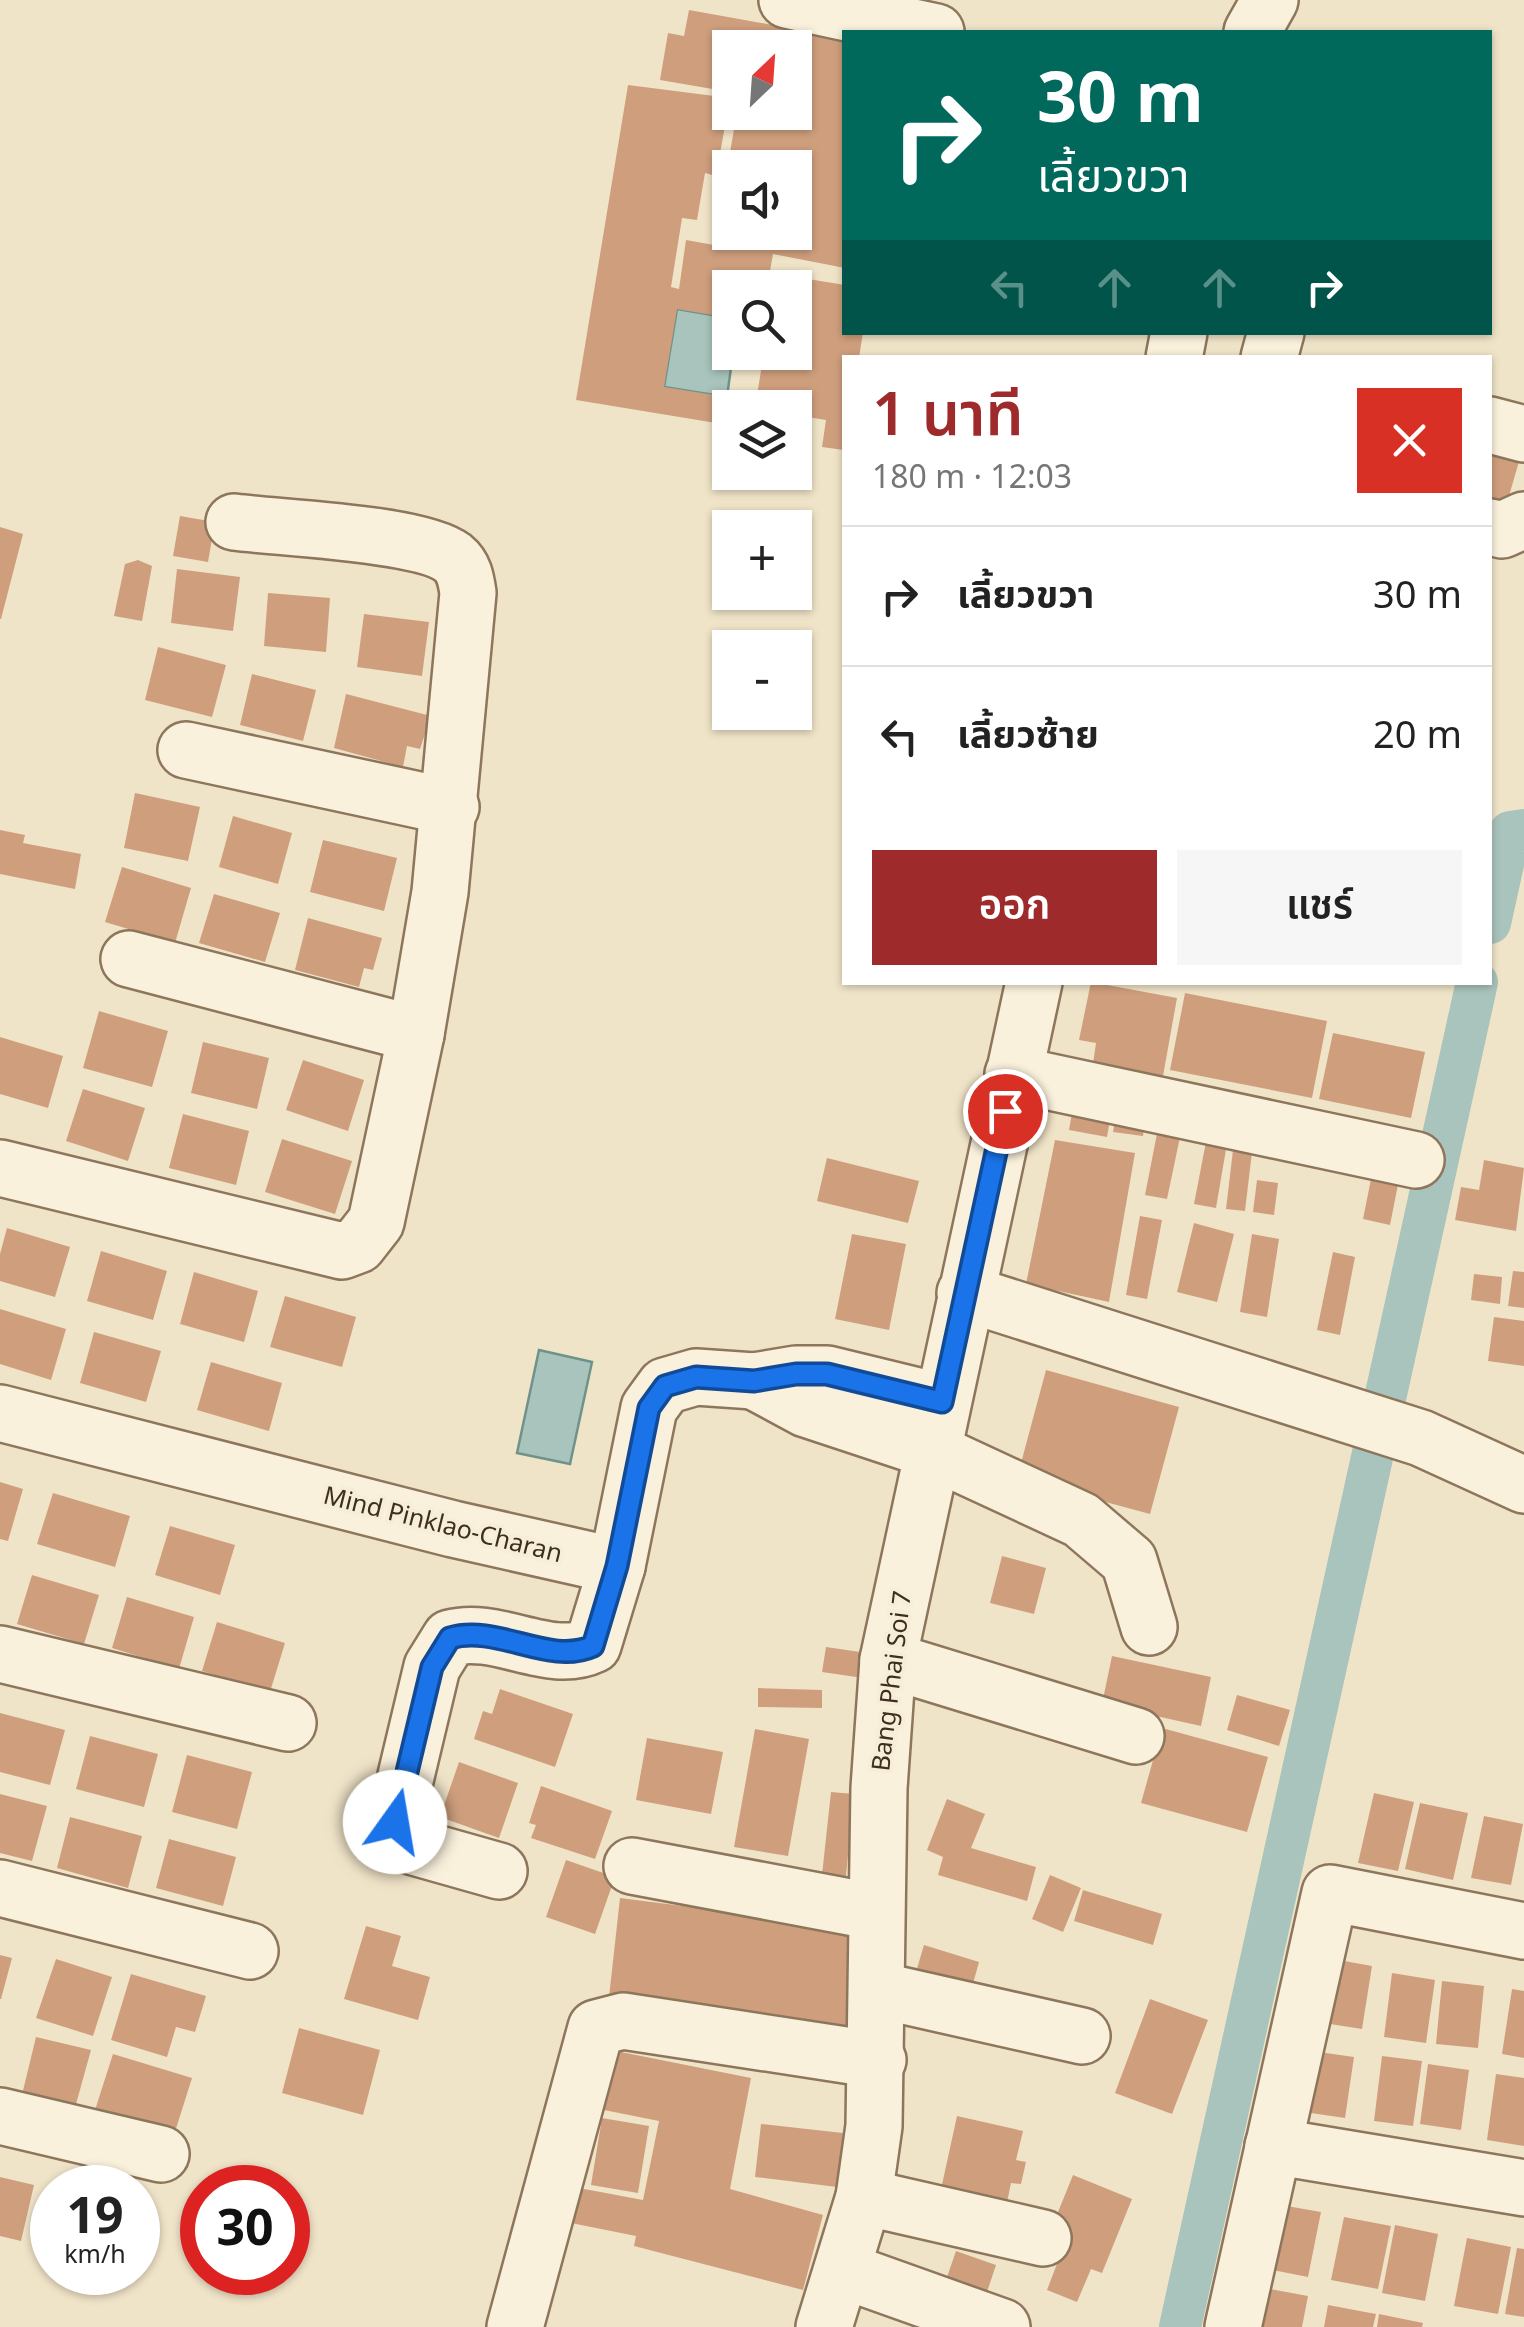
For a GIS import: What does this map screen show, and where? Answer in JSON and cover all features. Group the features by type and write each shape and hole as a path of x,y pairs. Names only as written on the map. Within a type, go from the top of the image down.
{"street":[{"path":"787,0 840,6 929,30"},
{"path":"1253,30 1270,0"},
{"path":"1492,426 1524,434"},
{"path":"1492,528 1502,530 1524,520"},
{"path":"0,1168 342,1251 358,1246 376,1222 416,1034 452,807 468,593 464,571 452,557 422,544 234,522"},
{"path":"186,750 452,807"},
{"path":"129,960 416,1034"},
{"name":"Bang Phai Soi 7","path":"824,2327 845,2270 864,2197 878,2060 879,1788 888,1660 1033,985"},
{"path":"1013,1074 1416,1160"},
{"path":"966,1294 1349,1413 1421,1438 1524,1485"},
{"path":"499,1871 414,1848 395,1822 432,1667 450,1638 465,1634 484,1633 576,1654 593,1646 617,1566 644,1430 665,1386 696,1377 754,1381 806,1410 936,1426 1080,1520 1129,1561 1149,1627"},
{"name":"Mind Pinklao-Charan","path":"0,1413 453,1529 617,1566"},
{"path":"0,1654 288,1723"},
{"path":"888,1660 1136,1736"},
{"path":"632,1866 876,1912"},
{"path":"0,1888 250,1950"},
{"path":"1233,2327 1330,1893 1524,1931"},
{"path":"878,1990 1082,2036"},
{"path":"515,2327 596,2028 622,2020 878,2060"},
{"path":"0,2116 161,2154"},
{"path":"1273,2146 1524,2188"},
{"path":"864,2197 1043,2238"},
{"path":"845,2270 1002,2327"}],"water":[{"path":"677,309 712,315 712,370 731,370 728,390 712,390 712,395 664,387"},
{"path":"539,1350 592,1362 570,1464 517,1453"}],"building":[{"path":"689,10 800,30 712,30 712,89 660,80 668,33 684,36"},
{"path":"812,32 842,37 842,267 773,254 770,270 712,270 712,315 677,309 664,387 712,395 712,422 576,400 628,85 712,96 712,130 724,130 721,150 712,150 712,175 705,173 697,220 682,218 671,287 679,289 686,240 712,245 712,250 812,250 812,150 730,150 734,130 812,130"},
{"path":"812,280 842,285 842,335 863,335 859,355 842,355 842,450 822,447 826,420 812,418 812,390 758,390 761,370 812,370"},
{"path":"1492,443 1522,451 1507,503 1492,499"},
{"path":"180,516 215,522 208,562 173,556"},
{"path":"0,527 23,534 1,619 0,619"},
{"path":"138,560 152,566 142,621 114,616 125,564"},
{"path":"177,569 240,577 233,631 171,623"},
{"path":"268,593 330,598 326,652 264,646"},
{"path":"364,614 429,622 422,676 357,667"},
{"path":"158,647 226,665 212,717 145,700"},
{"path":"252,674 316,690 303,741 240,725"},
{"path":"346,694 431,716 420,749 407,746 403,767 334,748"},
{"path":"135,793 200,807 188,861 124,848"},
{"path":"233,816 292,833 278,884 219,867"},
{"path":"0,830 25,835 23,843 81,854 75,889 0,874"},
{"path":"323,840 397,858 384,911 310,892"},
{"path":"122,867 191,888 175,943 105,922"},
{"path":"214,894 280,913 265,962 199,943"},
{"path":"308,918 382,938 373,970 364,968 359,987 295,970"},
{"path":"1090,985 1177,998 1163,1076 1093,1064 1096,1043 1079,1040"},
{"path":"1185,993 1327,1021 1312,1098 1170,1070"},
{"path":"99,1011 168,1031 152,1087 83,1068"},
{"path":"1333,1033 1425,1052 1411,1118 1319,1099"},
{"path":"0,1037 63,1056 48,1108 0,1094"},
{"path":"203,1042 269,1058 257,1109 191,1093"},
{"path":"303,1060 364,1080 348,1131 286,1110"},
{"path":"83,1089 145,1108 128,1161 66,1141"},
{"path":"1075,1095 1113,1103 1107,1137 1069,1130"},
{"path":"1118,1100 1147,1104 1143,1136 1113,1132"},
{"path":"1161,1113 1184,1118 1167,1199 1145,1195"},
{"path":"183,1114 249,1131 236,1185 169,1168"},
{"path":"1210,1121 1230,1126 1216,1208 1194,1204"},
{"path":"282,1139 352,1161 335,1214 265,1192"},
{"path":"1055,1140 1135,1153 1109,1302 1026,1284"},
{"path":"1233,1150 1252,1152 1245,1211 1226,1209"},
{"path":"1376,1154 1403,1159 1390,1225 1363,1219"},
{"path":"827,1158 919,1181 908,1223 817,1201"},
{"path":"1484,1160 1524,1168 1516,1231 1455,1220 1461,1187 1479,1190"},
{"path":"1257,1180 1278,1183 1274,1215 1253,1212"},
{"path":"1140,1216 1162,1220 1147,1299 1126,1295"},
{"path":"1194,1223 1234,1234 1217,1302 1177,1292"},
{"path":"7,1228 70,1247 55,1297 0,1281 0,1254"},
{"path":"852,1234 906,1244 889,1330 835,1319"},
{"path":"1252,1234 1279,1239 1267,1317 1240,1312"},
{"path":"101,1251 167,1271 153,1320 87,1301"},
{"path":"1333,1252 1355,1257 1340,1335 1317,1330"},
{"path":"1513,1271 1524,1272 1524,1308 1508,1306"},
{"path":"194,1272 258,1291 244,1342 180,1324"},
{"path":"1474,1274 1502,1277 1500,1304 1471,1300"},
{"path":"285,1296 356,1317 342,1367 270,1347"},
{"path":"0,1309 66,1329 51,1380 0,1364"},
{"path":"1494,1317 1524,1321 1524,1366 1488,1361"},
{"path":"94,1332 161,1351 146,1402 80,1383"},
{"path":"211,1362 282,1383 269,1431 197,1410"},
{"path":"1046,1370 1179,1407 1150,1514 1017,1478"},
{"path":"0,1482 23,1489 8,1541 0,1539"},
{"path":"53,1493 130,1516 115,1567 37,1544"},
{"path":"170,1526 235,1545 220,1595 155,1575"},
{"path":"1002,1556 1046,1568 1034,1614 990,1603"},
{"path":"32,1575 99,1595 84,1644 17,1624"},
{"path":"127,1597 194,1617 179,1669 112,1648"},
{"path":"217,1622 285,1643 270,1692 202,1671"},
{"path":"826,1647 867,1653 863,1678 822,1672"},
{"path":"1112,1656 1211,1677 1201,1726 1102,1704"},
{"path":"758,1688 822,1690 822,1708 758,1707"},
{"path":"500,1689 573,1714 555,1767 474,1739 483,1711 492,1714"},
{"path":"1237,1695 1290,1710 1279,1746 1227,1730"},
{"path":"0,1713 65,1730 50,1785 0,1772"},
{"path":"1162,1728 1268,1757 1247,1832 1141,1803"},
{"path":"755,1729 809,1739 788,1856 734,1847"},
{"path":"90,1736 158,1754 144,1807 76,1789"},
{"path":"647,1738 723,1752 711,1814 636,1800"},
{"path":"187,1755 252,1772 237,1829 172,1812"},
{"path":"459,1762 518,1783 499,1838 440,1817"},
{"path":"541,1786 612,1811 595,1859 531,1838 536,1825 529,1823"},
{"path":"831,1792 854,1794 845,1886 821,1884"},
{"path":"1374,1793 1414,1802 1398,1871 1358,1863"},
{"path":"0,1794 47,1806 32,1861 0,1853"},
{"path":"947,1799 985,1814 971,1848 1036,1867 1027,1901 938,1875 943,1857 927,1850"},
{"path":"1420,1803 1468,1813 1453,1880 1405,1869"},
{"path":"1484,1816 1523,1824 1511,1885 1471,1878"},
{"path":"70,1817 142,1836 128,1888 57,1868"},
{"path":"169,1839 236,1857 223,1906 156,1888"},
{"path":"566,1860 615,1877 595,1934 546,1917"},
{"path":"1050,1875 1081,1888 1063,1932 1032,1919"},
{"path":"1083,1890 1162,1914 1153,1945 1074,1921"},
{"path":"620,1898 863,1929 852,2027 609,1997"},
{"path":"366,1926 401,1936 392,1966 430,1977 418,2020 344,1999"},
{"path":"924,1945 979,1962 969,1998 913,1982"},
{"path":"0,1955 12,1958 1,1999 0,1999"},
{"path":"1322,1957 1372,1966 1362,2029 1311,2021"},
{"path":"56,1959 112,1977 93,2036 36,2018"},
{"path":"1392,1973 1435,1980 1426,2043 1384,2037"},
{"path":"131,1974 206,1996 195,2032 176,2027 167,2057 111,2040"},
{"path":"1442,1981 1484,1986 1478,2048 1436,2044"},
{"path":"1512,1989 1524,1991 1524,2058 1502,2054"},
{"path":"1150,1999 1208,2020 1172,2114 1115,2093"},
{"path":"299,2028 380,2050 363,2115 282,2093"},
{"path":"36,2037 91,2050 73,2115 20,2103"},
{"path":"606,2049 751,2078 730,2189 823,2215 803,2290 634,2246 636,2236 571,2223 579,2188 643,2200 659,2121 594,2108"},
{"path":"1305,2050 1354,2057 1345,2118 1297,2111"},
{"path":"113,2054 192,2078 174,2135 95,2110"},
{"path":"1382,2056 1422,2061 1413,2126 1374,2121"},
{"path":"1428,2064 1469,2070 1461,2130 1420,2124"},
{"path":"1496,2074 1524,2078 1524,2146 1487,2140"},
{"path":"957,2116 1023,2131 1016,2160 1026,2162 1021,2184 1011,2183 1004,2217 938,2203"},
{"path":"602,2118 649,2126 638,2193 591,2185"},
{"path":"761,2124 843,2133 837,2187 755,2177"},
{"path":"1073,2175 1132,2199 1102,2273 1091,2269 1077,2302 1047,2290 1060,2256 1043,2249"},
{"path":"0,2177 30,2184 21,2241 0,2236"},
{"path":"1265,2202 1321,2212 1308,2277 1252,2266"},
{"path":"1344,2217 1391,2226 1378,2289 1331,2280"},
{"path":"1395,2225 1438,2234 1425,2301 1382,2293"},
{"path":"1467,2238 1511,2247 1498,2314 1454,2306"},
{"path":"1517,2248 1524,2249 1524,2317 1505,2314"},
{"path":"956,2251 996,2265 987,2292 947,2277"},
{"path":"1254,2286 1308,2296 1302,2327 1246,2327"},
{"path":"1328,2305 1376,2314 1373,2327 1324,2327"},
{"path":"1379,2314 1423,2323 1422,2327 1377,2327"}],"waterway":[{"path":"1492,914 1510,832 1524,830"},
{"path":"1180,2327 1476,985"}],"route":[{"path":"395,1822 432,1667 450,1638 484,1633 576,1654 593,1646 617,1566 649,1408 665,1386 696,1377 754,1381 827,1374 942,1402 1005,1111"}]}
